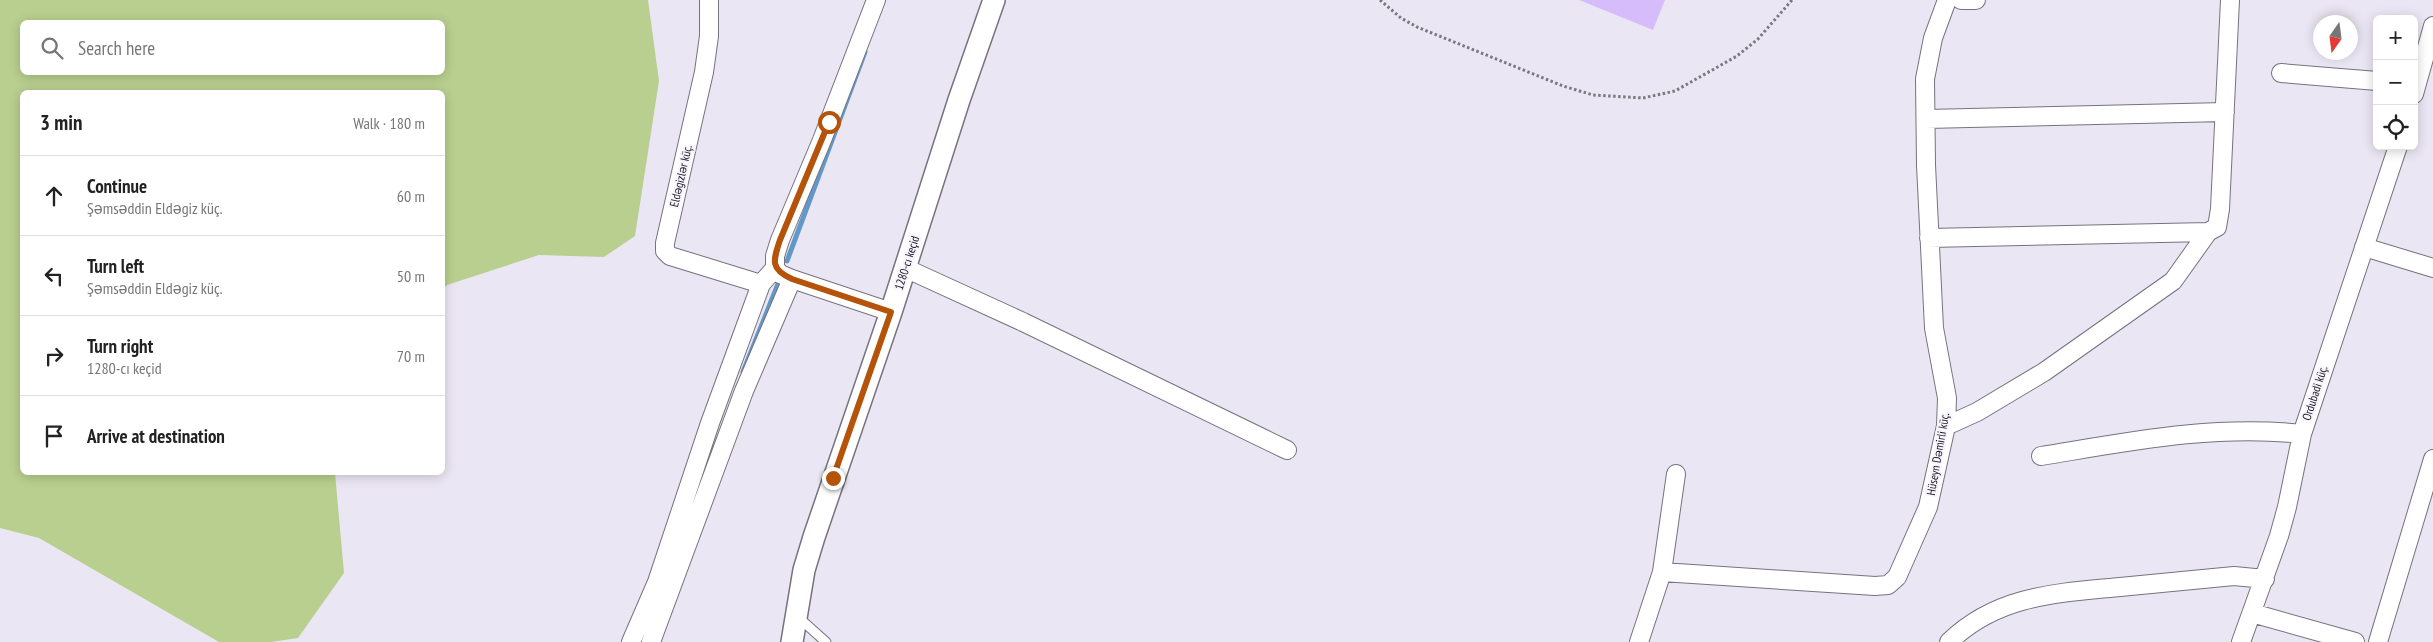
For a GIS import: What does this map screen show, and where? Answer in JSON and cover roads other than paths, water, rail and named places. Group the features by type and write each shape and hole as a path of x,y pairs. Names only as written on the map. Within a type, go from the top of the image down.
{"street":[{"name":"Eldəgizlər küç.","path":"709,0 709,36 704,72 665,243 665,251 670,256 761,284"},
{"path":"876,0 822,140 780,240 775,256 775,268 780,274 792,279 891,312"},
{"name":"1280-cı keçid","path":"792,642 814,537 994,0"},
{"name":"Hüseyn Dəmirli küç.","path":"1662,572 1875,586 1888,585 1897,577 1928,507 1946,426 1947,398 1934,328 1929,238 1926,79 1933,38 1946,0"},
{"path":"1961,0 1976,0"},
{"path":"1929,238 2208,232 2216,228 2220,209 2230,0"},
{"path":"2418,78 2433,26"},
{"path":"2281,73 2373,81"},
{"path":"1926,119 2225,112"},
{"name":"Ordubadi küç.","path":"2241,642 2265,579 2287,507 2302,434 2397,150"},
{"path":"1946,426 1977,412 2044,372 2173,282 2208,232"},
{"path":"2364,247 2433,268"},
{"path":"631,642 657,582 710,423 761,284 775,268"},
{"path":"905,268 1023,322 1287,450"},
{"path":"651,642 744,391 792,279"},
{"path":"2041,456 2148,439 2238,431 2274,431 2302,434"},
{"path":"2378,642 2433,459"},
{"path":"1639,642 1662,572 1676,474"},
{"path":"1949,642 1962,629 1979,618 2008,605 2042,595 2234,576 2265,579"},
{"path":"2252,613 2355,642"}],"lane":[{"path":"796,616 826,642"}],"waterway":[{"path":"787,261 865,52"},
{"path":"743,372 778,284"}]}
